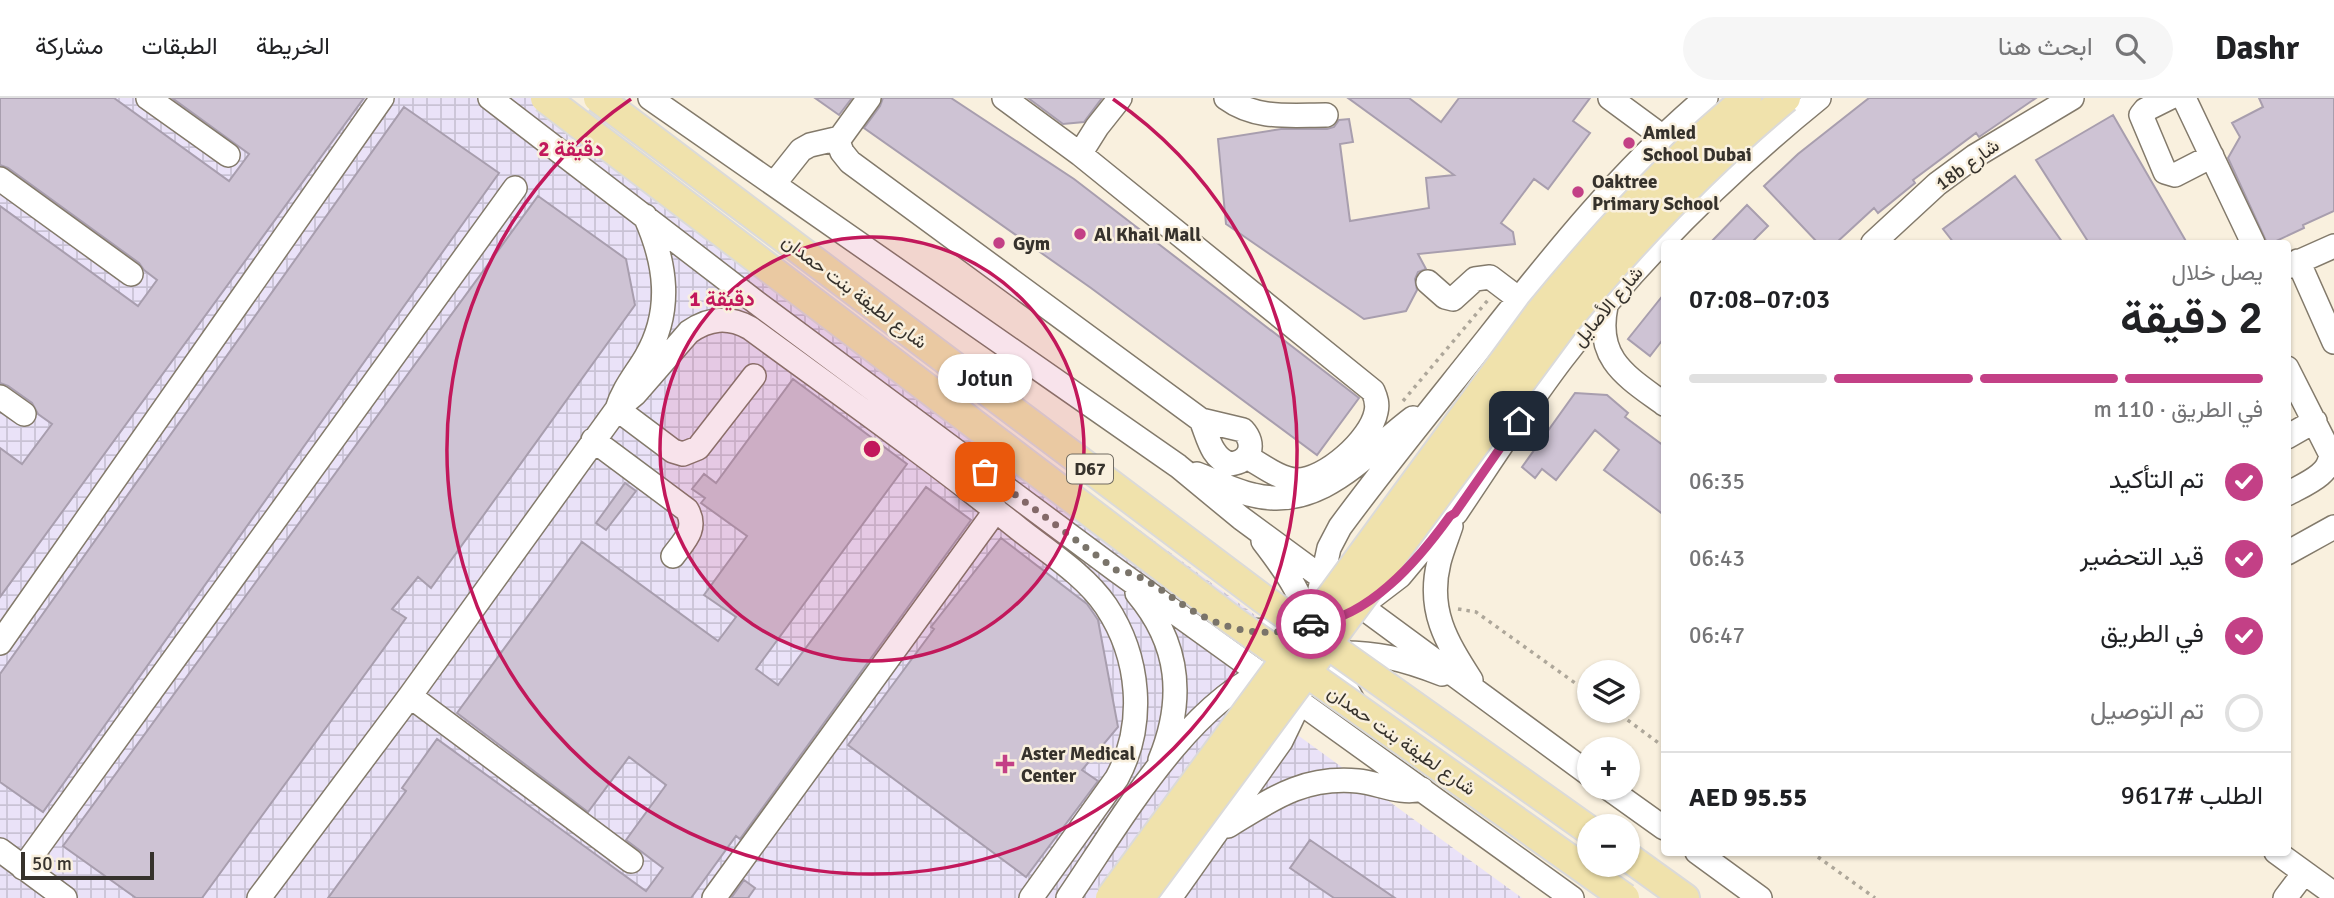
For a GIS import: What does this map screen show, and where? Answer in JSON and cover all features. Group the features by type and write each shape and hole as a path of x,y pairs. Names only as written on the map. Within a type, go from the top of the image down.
{"main road":[{"name":"شارع لطيفة بنت حمدان","path":"544,98 1232,620 1625,898"},
{"name":"شارع لطيفة بنت حمدان","path":"598,98 1217,565 1577,821"},
{"path":"1110,898 1540,312 1655,183 1747,98"},
{"path":"1140,898 1563,325 1672,202 1723,152 1786,98"},
{"path":"1640,866 1685,898"}],"street":[{"path":"148,98 228,155"},
{"path":"0,643 382,98"},
{"path":"491,98 757,303 1116,570 1572,898"},
{"name":"شارع لطيفة بنت حمدان","path":"650,98 1178,466 1241,517"},
{"path":"671,98 698,122 704,135"},
{"path":"774,184 801,150 810,145 837,139 846,132 869,98"},
{"path":"837,139 850,162 1201,420 1243,430 1251,446 1247,457 1287,478 1308,478 1339,463 1367,431 1377,411 1373,391 1080,155 1004,98"},
{"path":"1080,155 1097,127 1120,98"},
{"path":"1226,98 1242,108 1260,114 1326,115"},
{"path":"1610,98 1663,137"},
{"path":"1422,789 1318,656 1315,624 1329,548 1340,527 1572,233 1663,137 1706,98"},
{"name":"شارع الأصايل","path":"1665,240 1716,188 1819,98"},
{"name":"18b شارع","path":"1875,240 1937,184 1975,156 2072,98"},
{"path":"2169,98 2145,110 2141,115 2165,172 2175,175 2212,156"},
{"path":"2184,98 2252,240"},
{"path":"0,179 131,274"},
{"path":"23,868 515,188"},
{"path":"617,409 626,388 653,345 664,304 665,290 660,258 643,213"},
{"name":"شارع الأصايل","path":"1455,513 1562,360 1661,244"},
{"path":"2334,246 2293,264 2334,342"},
{"path":"1428,282 1445,297 1453,299 1475,279 1490,277 1519,299"},
{"path":"1606,306 1604,337 1616,366 1661,402"},
{"path":"259,898 410,696 617,409 635,394 689,332 712,320 725,319 750,328 996,510 1093,588 1118,626 1129,658 1136,692 1135,725 1128,759 1031,898"},
{"path":"617,409 673,451 688,453 698,448 754,376"},
{"path":"2291,376 2315,421 2331,460 2324,472 2291,492"},
{"path":"0,397 24,414"},
{"path":"1178,466 1253,495 1276,498 1298,496 1320,489 1340,478 1396,430 1434,406"},
{"path":"898,408 908,444"},
{"path":"2291,435 2315,421"},
{"path":"593,440 687,510 691,516 691,529 673,556"},
{"path":"714,898 996,510"},
{"path":"1116,570 1137,574 1195,613 1226,626 1242,630 1274,631 1315,624 1361,605 1400,576 1455,513"},
{"path":"1455,513 1438,564 1436,606 1442,630 1476,689"},
{"path":"1241,517 1577,765"},
{"path":"1241,517 1280,564 1315,624"},
{"path":"2291,551 2334,527"},
{"path":"1116,570 1158,621 1175,672 1172,715 1155,772"},
{"path":"1068,898 1155,772 1205,712 1241,684 1261,674 1318,656 1382,655 1408,660 1476,689"},
{"path":"1170,898 1280,741 1318,656"},
{"path":"410,696 631,861"},
{"path":"1219,831 1276,796 1317,781 1357,781 1407,791 1422,789"},
{"path":"1625,800 1661,826"},
{"path":"0,850 65,898"},
{"path":"1702,856 1760,898"},
{"path":"2281,856 2334,894"},
{"path":"2285,898 2304,873"}],"path":[{"path":"1436,606 1476,612 1577,684"},
{"path":"1632,723 1661,745"},
{"path":"1817,856 1875,898"}],"shaded area":[{"path":"0,98 553,98 1297,646 1255,704 1522,898 0,898"}],"building":[{"path":"0,98 114,98 229,181 249,154 172,98 364,98 0,597 0,448 22,464 52,424 38,414 32,403 0,383 0,206 138,306 157,280 139,263 8,168 0,165"},
{"path":"815,98 852,98 839,115"},
{"name":"Al Khail Mall","path":"883,98 951,98 1074,179 1359,398 1317,455 1091,288 864,128"},
{"path":"1028,98 1102,98 1084,122 1063,124"},
{"path":"1348,98 1409,98 1441,122 1459,98 1590,98 1573,121 1590,133 1548,189 1534,179 1501,223 1513,232 1515,244 1418,254 1426,269 1418,272 1415,279 1417,290 1406,311 1364,319 1226,224 1218,139 1281,129 1327,129 1334,127 1339,120 1349,119 1353,142 1340,144 1350,221 1429,208 1426,178 1454,175"},
{"path":"1869,98 2036,98 1979,137 1976,133 1913,180 1915,183 1878,213 1874,208 1839,240 1815,240 1764,186 1798,154"},
{"path":"2259,98 2334,98 2334,211 2278,240 2266,240 2228,158 2240,137 2232,123 2263,107"},
{"path":"404,107 499,173 43,812 0,782 0,674"},
{"path":"2113,115 2185,240 2087,240 2036,160"},
{"path":"2015,176 2061,240 1952,240 1943,229"},
{"path":"538,196 626,259 635,305 431,588 418,577 392,609 406,618 202,898 136,898 63,846"},
{"path":"1747,205 1768,226 1754,240 1713,240"},
{"path":"1661,298 1661,342 1650,356 1628,339"},
{"path":"793,379 907,464 756,669 778,685 926,487 971,520 740,839 736,836 691,898 328,898 406,791 402,788 437,739 646,891 663,868 626,840 666,785 629,757 588,812 457,713 582,542 718,641 736,617 704,595 747,536 701,503 705,498 692,489 704,474 716,483"},
{"path":"1575,393 1607,395 1628,413 1625,417 1661,444 1661,513 1604,470 1619,450 1595,430 1556,480 1542,469 1535,478 1522,467"},
{"path":"625,483 636,491 606,530 596,523"},
{"path":"1001,538 1087,604 1098,620 1118,727 1082,770 1098,781 1026,877 848,745 934,629 931,627"},
{"path":"1310,840 1395,898 1334,898 1290,868"},
{"path":"744,880 755,888 748,898 731,898"}],"way so far":[{"path":"985,472 1116,570 1137,574 1210,620 1242,630 1264,631 1285,631 1311,624"}],"place":[{"name":"Amled School Dubai","path":"1629,143"},
{"name":"Oaktree Primary School","path":"1578,192"},
{"name":"Al Khail Mall","path":"1080,234"},
{"name":"Gym","path":"999,243"},
{"name":"Jotun","path":"985,472"},
{"name":"Aster Medical Center","path":"1005,764"}],"route":[{"path":"1311,624 1341,616 1381,592 1400,576 1455,513 1519,421"}]}
